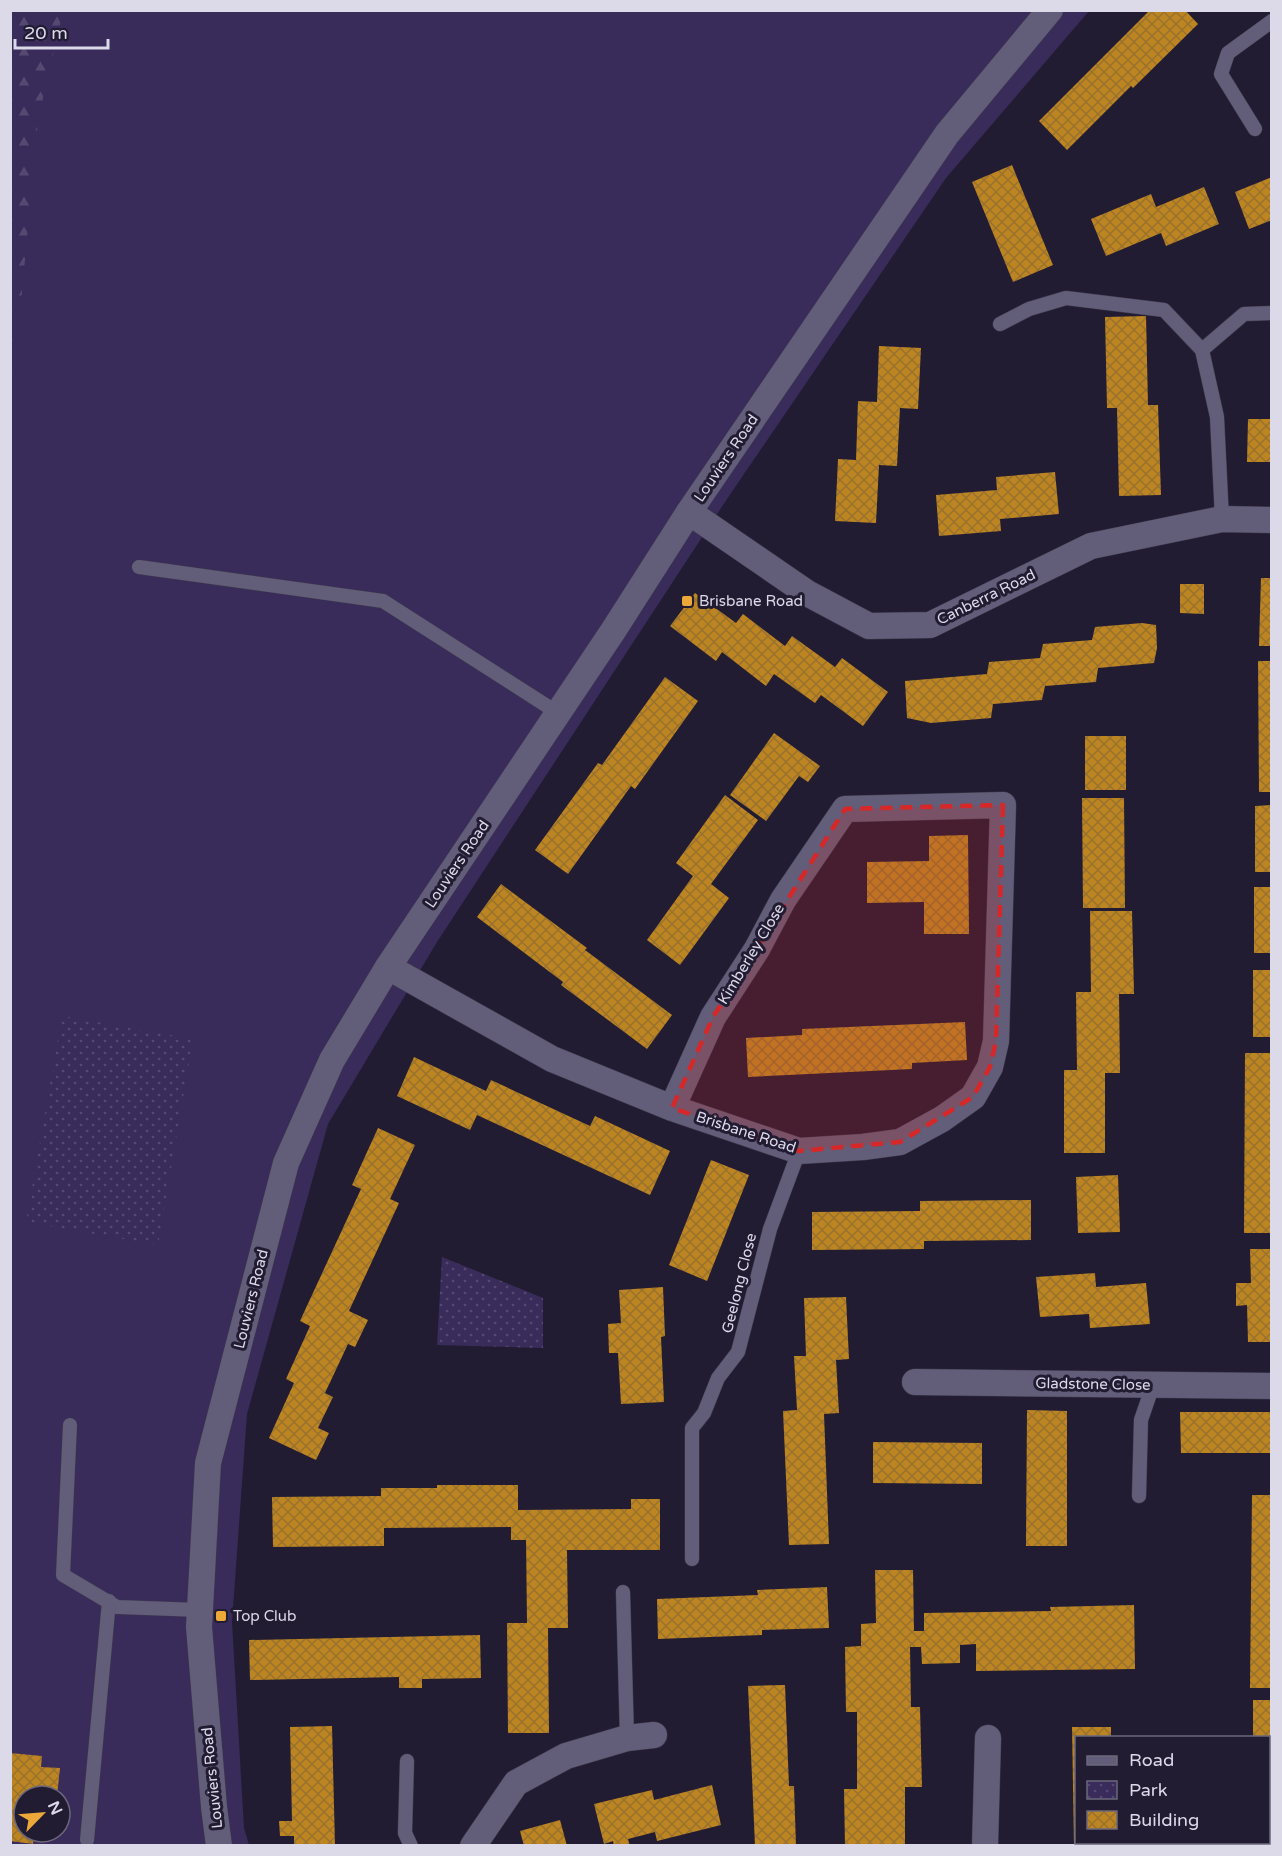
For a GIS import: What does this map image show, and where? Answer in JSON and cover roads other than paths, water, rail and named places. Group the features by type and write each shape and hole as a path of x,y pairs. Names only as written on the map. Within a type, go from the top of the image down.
{"street":[{"name":"Louviers Road","path":"219,1845 199,1627 208,1463 285,1162 337,1049 388,967 558,714 689,512 947,134 1050,10"},
{"name":"Canberra Road","path":"689,512 807,593 869,626 930,625 1091,546 1222,519 1272,520"},
{"name":"Brisbane Road","path":"388,967 552,1059 672,1108 799,1151 900,1142 942,1119 973,1097 990,1067 996,1041 1004,805 844,809"},
{"name":"Kimberley Close","path":"672,1108 713,1017 757,949 783,900 844,809"},
{"name":"Gladstone Close","path":"915,1382 1272,1386"},
{"path":"473,1845 516,1782 566,1755 627,1738 654,1735"},
{"path":"985,1845 988,1738"}],"lane":[{"path":"1255,129 1221,74 1228,53 1272,21"},
{"path":"1000,324 1029,309 1066,298 1164,310 1202,350 1218,417 1222,519"},
{"path":"1202,350 1244,314 1272,313"},
{"path":"139,567 383,601 558,714"},
{"name":"Geelong Close","path":"692,1559 692,1428 704,1413 718,1378 738,1352 770,1229 799,1151"},
{"path":"1139,1496 1142,1420 1153,1385"},
{"path":"70,1425 63,1575 117,1607 200,1610"},
{"path":"623,1592 627,1738"},
{"path":"87,1840 109,1601"},
{"path":"407,1761 405,1833 411,1845"}],"place":[{"name":"Brisbane Road","path":"687,601"},
{"name":"Top Club","path":"221,1616"}]}
